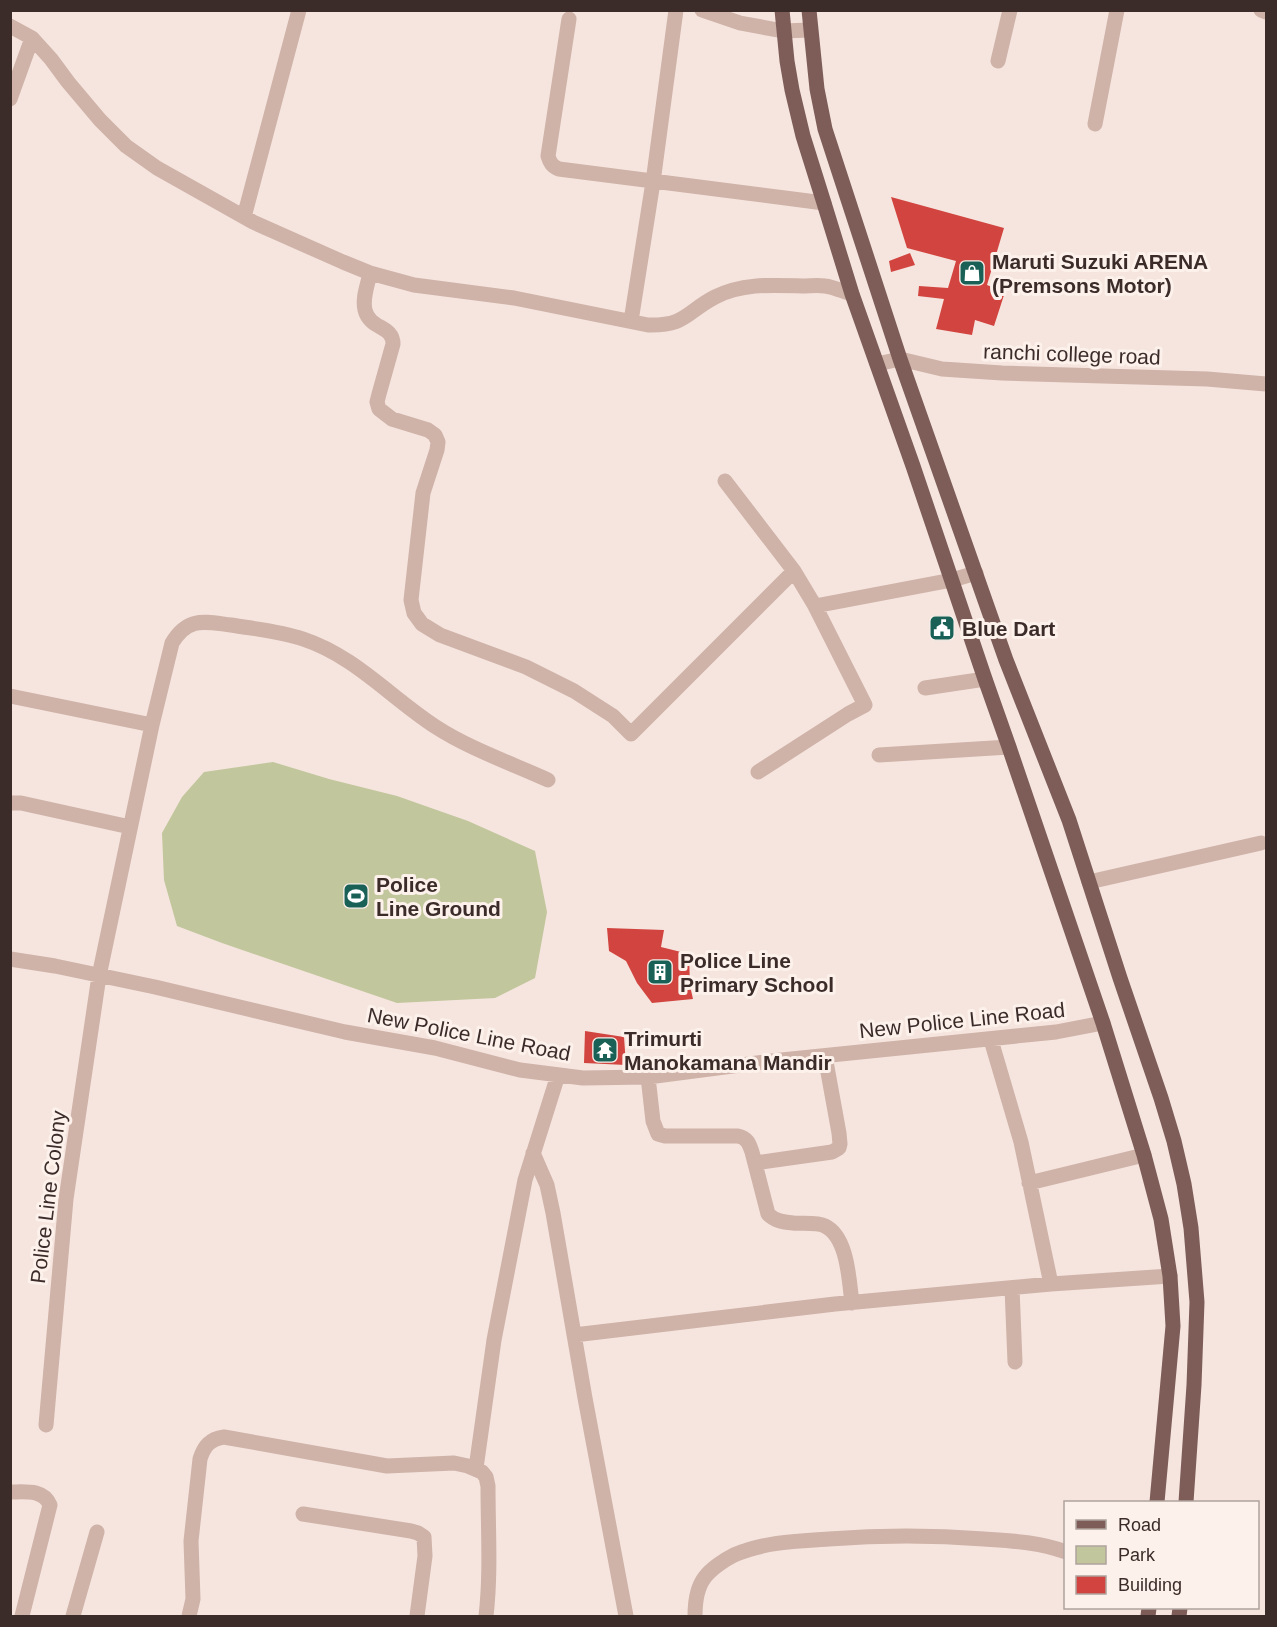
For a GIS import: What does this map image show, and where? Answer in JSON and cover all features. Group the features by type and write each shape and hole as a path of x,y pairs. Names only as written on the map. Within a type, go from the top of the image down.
{"main road":[{"path":"782,10 792,90 803,136 852,294 1104,1023 1161,1219 1170,1276 1173,1326 1157,1501"},
{"path":"809,10 817,89 825,129 900,359 1006,660 1069,820 1174,1141 1186,1195 1197,1302 1186,1501"}],"street":[{"path":"244,217 298,10"},
{"path":"631,321 653,182 676,10"},
{"path":"702,10 740,23 783,31 810,30"},
{"path":"998,61 1010,10"},
{"path":"1095,124 1117,10"},
{"path":"1261,10 1266,12"},
{"path":"568,19 548,156 553,167 824,203"},
{"path":"10,26 32,38 87,105 126,146 157,168 244,217 291,240 370,273 414,285 514,298 648,325 675,323 712,298 730,290 752,285 827,286 852,294"},
{"path":"10,99 32,38"},
{"path":"370,273 364,297 364,308 368,318 375,325 390,333 393,339 377,402 379,409 392,419 428,430 435,435 438,441 423,493 411,600 414,613 422,624 440,635 526,667 574,691 613,716 631,734 794,571"},
{"name":"ranchi college road","path":"877,364 900,359 942,369 982,372 1207,379 1266,384"},
{"path":"725,481 794,571 815,606 865,705 758,772"},
{"path":"815,606 952,580 976,573"},
{"name":"Police Line Colony","path":"46,1425 66,1199 99,976 152,725 172,643 178,632 189,624 205,622 273,631 303,638 348,660 438,728 548,780"},
{"path":"925,688 984,679"},
{"path":"10,696 152,725"},
{"path":"879,755 1009,747"},
{"path":"10,803 21,803 130,827"},
{"path":"1089,882 1260,843"},
{"name":"New Police Line Road","path":"10,959 99,976 345,1032 435,1048 520,1070 583,1078 648,1077 825,1056 991,1040 1104,1023"},
{"path":"991,1040 1021,1142 1051,1284"},
{"path":"755,1163 832,1152 839,1148 839,1133 825,1056"},
{"path":"476,1468 494,1340 525,1180 558,1074"},
{"path":"648,1077 653,1121 658,1134 744,1137 749,1143 768,1214 773,1219 782,1222 825,1226 834,1234 844,1250 852,1303"},
{"path":"533,1153 549,1194 626,1617"},
{"path":"1029,1183 1144,1155"},
{"path":"574,1335 852,1303 1051,1284 1170,1276"},
{"path":"1012,1288 1015,1362"},
{"path":"189,1617 193,1599 191,1541 200,1459 203,1449 214,1439 224,1437 387,1466 454,1463 476,1468 482,1472 488,1486 489,1582 486,1617"},
{"path":"10,1492 37,1493 47,1498 50,1505 26,1615"},
{"path":"303,1514 411,1531 424,1537 425,1556 417,1617"},
{"path":"74,1617 97,1532"},
{"path":"695,1617 695,1604 704,1578 717,1566 733,1556 781,1543 854,1537 935,1535 1029,1542 1064,1552"}],"green space":[{"name":"Police Line Ground","path":"273,762 397,796 468,821 535,851 547,912 535,978 495,998 397,1003 177,926 164,880 162,833 182,797 204,772"}],"building":[{"name":"Maruti Suzuki ARENA (Premsons Motor)","path":"891,197 1004,228 987,285 1005,292 994,326 975,320 972,335 936,329 944,299 918,296 919,286 948,288 956,261 907,248"},
{"path":"910,253 915,265 891,272 889,261"},
{"name":"Police Line Primary School","path":"607,928 664,930 661,947 689,954 690,986 693,999 652,1003 637,983 626,961 609,951"},
{"name":"Trimurti Manokamana Mandir","path":"585,1031 624,1037 626,1065 584,1063"}],"place":[{"name":"Maruti Suzuki ARENA (Premsons Motor)","path":"972,273"},
{"name":"Blue Dart","path":"942,628"},
{"name":"Police Line Ground","path":"356,896"},
{"name":"Police Line Primary School","path":"660,972"},
{"name":"Trimurti Manokamana Mandir","path":"605,1050"}]}
